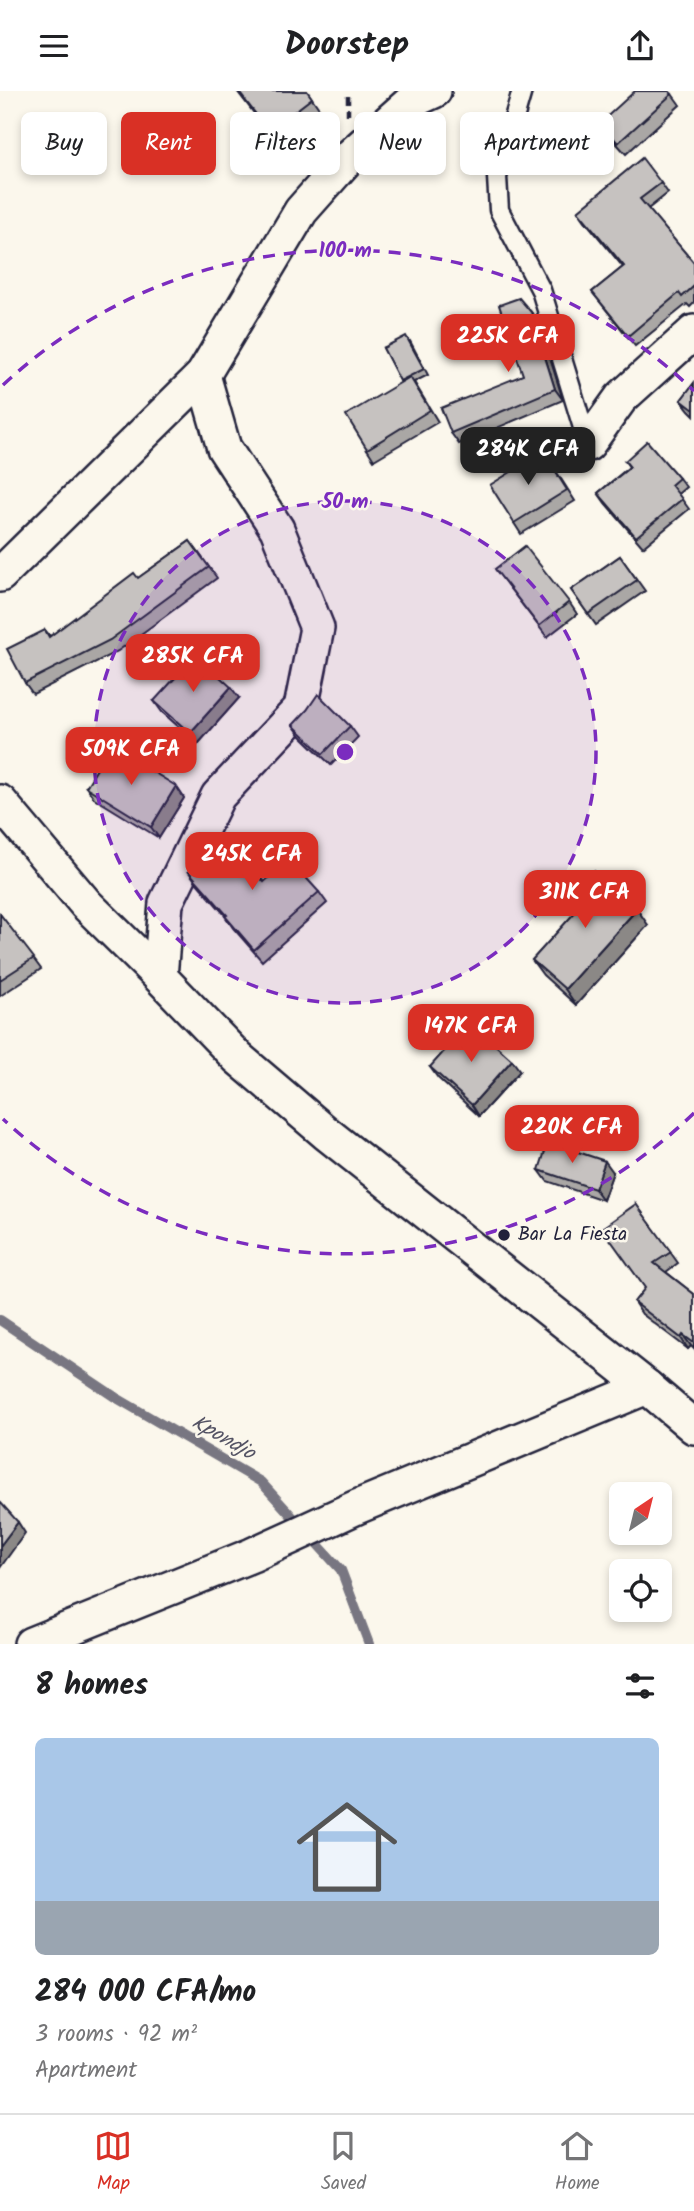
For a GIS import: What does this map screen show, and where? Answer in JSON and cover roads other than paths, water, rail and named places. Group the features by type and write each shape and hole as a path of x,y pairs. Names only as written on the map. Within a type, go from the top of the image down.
{"street":[{"path":"3,565 203,375 301,211 348,158 412,101 434,91"},
{"path":"588,444 621,398 694,331"},
{"path":"160,977 166,904 218,796 301,708 317,628 277,529 224,448 203,375"},
{"path":"0,802 86,904 238,1058 326,1133 694,1427"},
{"path":"32,1644 252,1555 357,1507 647,1387"}],"lane":[{"path":"522,91 497,177 499,210 541,290 588,444"}],"waterway":[{"name":"Kpondjo","path":"0,1320 115,1397 261,1482 341,1570 369,1644"}],"place":[{"name":"Bar La Fiesta","path":"504,1235"}]}
